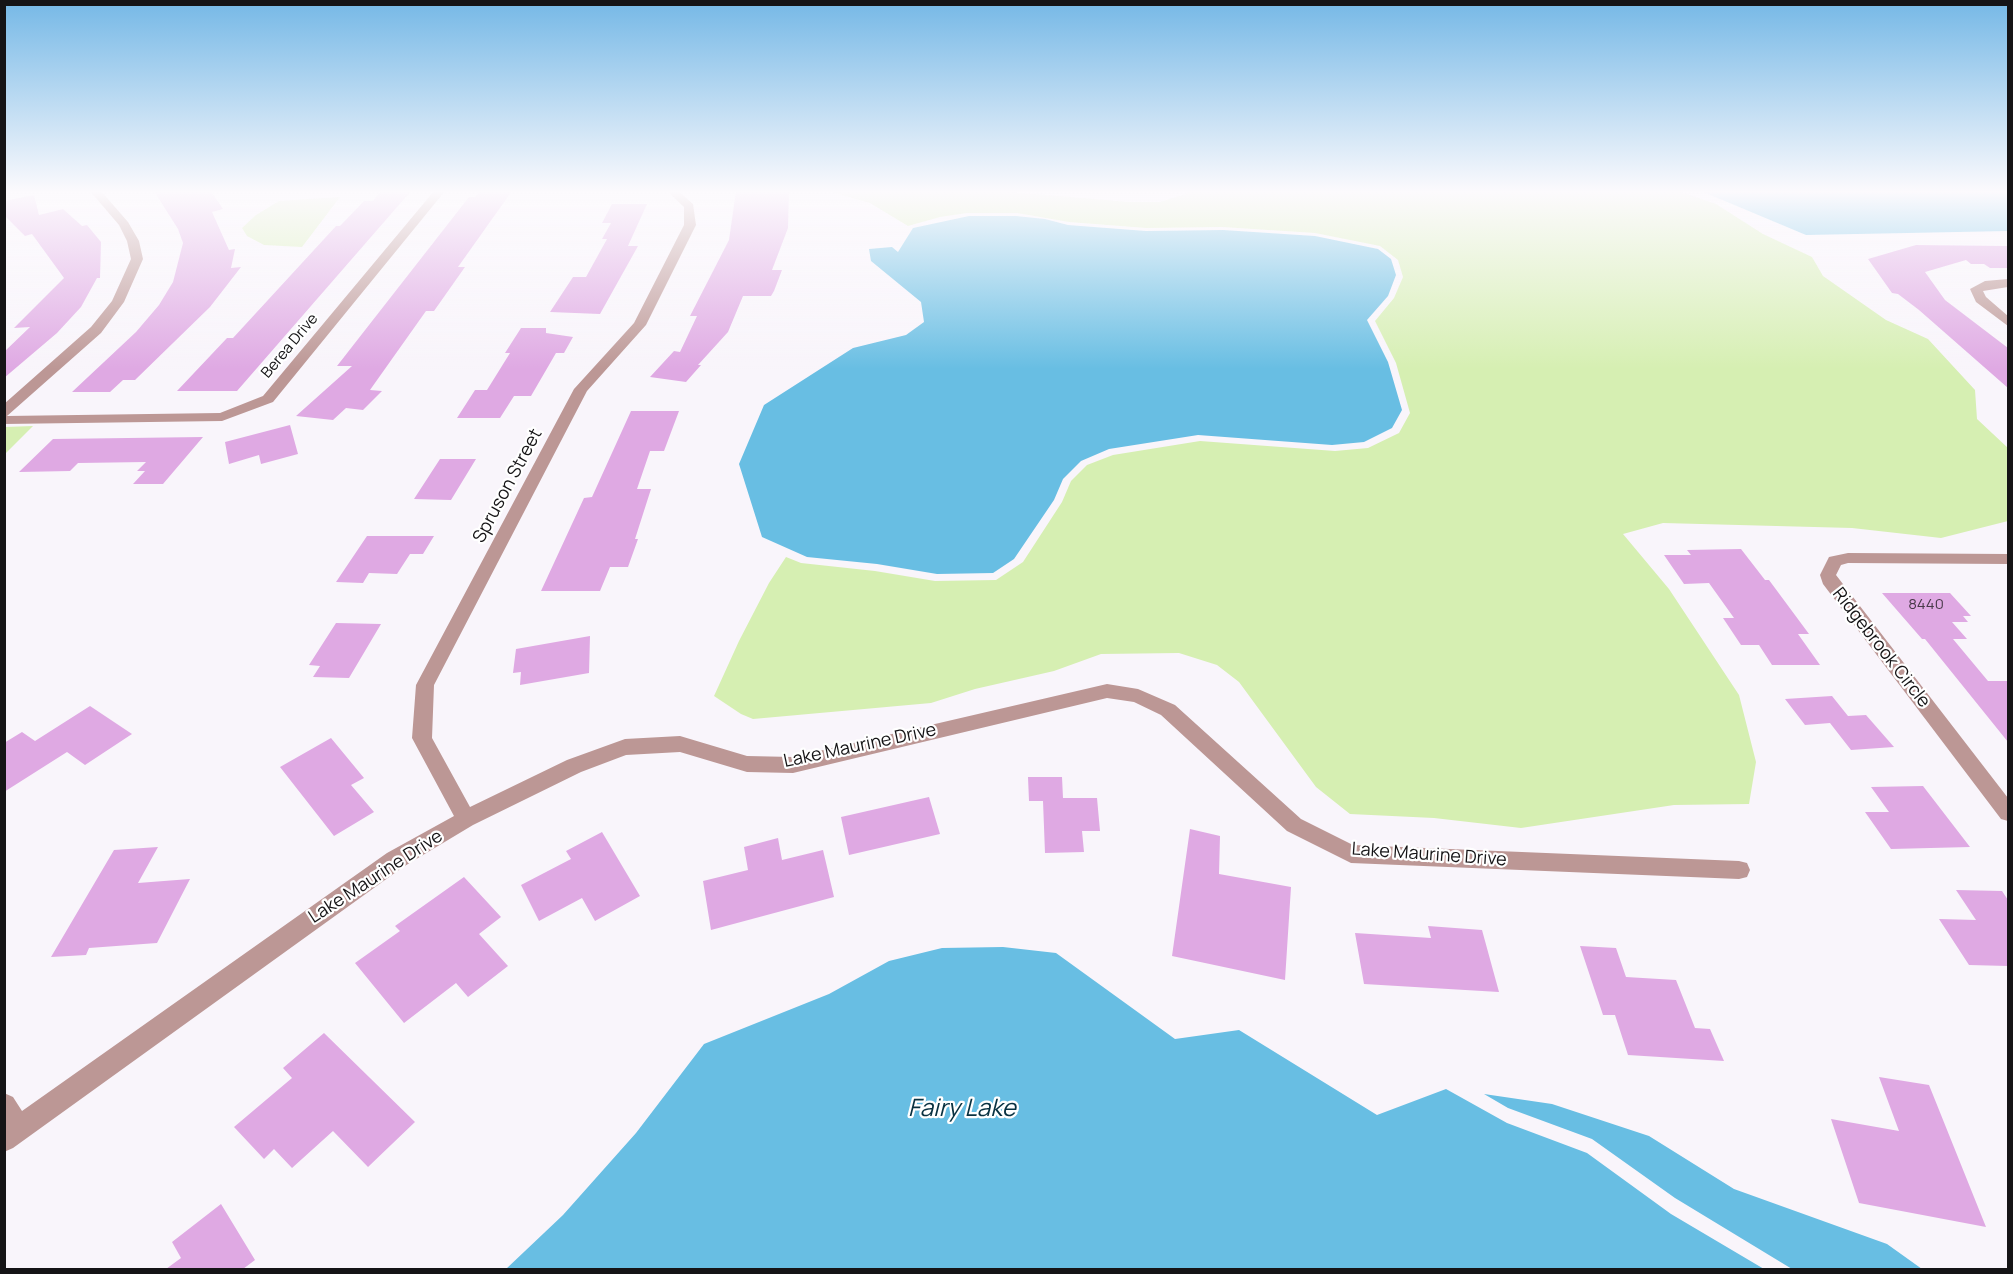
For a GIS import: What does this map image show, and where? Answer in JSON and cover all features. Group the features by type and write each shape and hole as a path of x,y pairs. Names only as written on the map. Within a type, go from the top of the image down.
{"street":[{"path":"4,412 96,330 118,302 137,259 135,250"},
{"name":"Berea Drive","path":"4,420 222,417 268,399 391,250"},
{"name":"Spruson Street","path":"466,819 422,738 425,685 581,389 640,325 677,250"},
{"path":"2008,283 1989,284 1976,290 1980,299 2008,322"},
{"name":"Ridgebrook Circle","path":"2008,559 1848,558 1835,561 1828,575 1832,584 2008,813"},
{"name":"Lake Maurine Drive","path":"11,1134 395,860 466,819 574,766 625,747 680,744 747,764 793,765 1107,691 1138,696 1168,710 1294,825 1351,854 1739,870"},
{"path":"4,1106 11,1134"}],"green space":[{"path":"1386,250 1798,250 1812,257 1823,276 1886,320 1928,339 1975,390 1977,419 2008,448 2008,521 1941,538 1852,528 1663,523 1623,534 1669,589 1739,695 1756,762 1749,804 1674,805 1521,828 1434,818 1350,814 1316,787 1239,682 1217,665 1179,653 1101,654 1054,671 975,689 931,703 753,719 714,696 769,583 786,557 801,563 875,571 935,581 996,580 1023,562 1062,502 1071,481 1087,465 1113,455 1200,441 1335,451 1368,448 1399,433 1410,413 1396,363 1375,321 1394,298 1403,277 1398,260"},
{"path":"33,426 5,454 5,427"}],"water":[{"path":"869,250 1380,250 1391,259 1396,275 1388,296 1367,320 1388,362 1402,410 1392,428 1364,442 1332,445 1198,435 1109,449 1081,461 1063,479 1054,500 1014,559 993,573 937,574 877,564 807,557 762,537 739,464 764,405 853,348 906,335 924,322 921,302 871,261"},
{"name":"Fairy Lake","path":"1003,947 1056,953 1175,1039 1239,1030 1377,1115 1446,1089 1507,1123 1587,1153 1671,1214 1764,1269 506,1269 563,1215 636,1133 704,1044 829,994 889,961 942,948"},
{"path":"1484,1094 1552,1104 1649,1136 1734,1189 1887,1244 1922,1269 1792,1269 1675,1198 1592,1139 1508,1108"}],"building":[{"path":"44,250 101,250 100,278 97,278 81,307 57,333 4,378 4,352 30,327 14,328 64,278"},
{"path":"181,250 235,250 231,268 241,267 210,307 135,380 123,380 110,392 72,392 136,332 159,305 173,282"},
{"path":"314,250 359,250 237,391 177,391 227,338 233,338"},
{"path":"427,250 470,250 458,267 465,267 434,311 426,311 370,390 382,391 363,410 346,408 333,420 296,416 352,366 337,366"},
{"path":"601,250 636,250 600,314 550,312 573,277 586,277"},
{"path":"724,250 779,250 772,270 782,270 771,296 743,296 728,332 686,382 650,377 674,351 680,352 697,316 690,316"},
{"path":"1897,250 2008,250 2008,268 1990,268 1984,264 1971,264 1966,260 1925,272 1945,300 2008,348 2008,388 1919,310 1898,294 1892,293 1868,259"},
{"path":"521,328 546,328 546,333 573,337 564,353 556,353 531,396 514,396 500,418 457,418 475,390 487,390 510,353 505,353"},
{"path":"631,411 679,411 664,451 650,451 637,489 651,489 628,567 610,567 600,591 541,591 584,498 592,497"},
{"path":"290,425 298,454 261,464 259,455 229,464 225,442"},
{"path":"203,437 163,484 133,484 145,471 137,471 146,462 78,463 70,471 19,472 53,439"},
{"path":"440,459 476,459 451,500 414,499"},
{"path":"367,536 434,536 423,554 410,554 397,574 369,573 363,583 336,582"},
{"path":"1741,549 1765,580 1769,580 1809,634 1798,634 1820,665 1772,665 1759,645 1741,645 1723,618 1734,618 1709,583 1684,584 1664,555 1691,555 1687,550"},
{"path":"1882,593 1950,593 1971,616 1963,616 1968,622 1952,622 1967,639 1953,639 1988,681 2008,681 2008,742 1925,639 1922,639"},
{"path":"336,623 381,624 349,678 313,677 320,666 309,665"},
{"path":"590,636 589,673 520,685 521,672 513,673 516,649"},
{"path":"1832,696 1848,716 1866,715 1894,747 1851,750 1830,723 1805,725 1785,699"},
{"path":"90,706 132,734 85,765 67,752 4,792 4,743 22,732 35,741"},
{"path":"331,738 364,778 351,785 374,812 334,836 280,767"},
{"path":"1028,777 1062,777 1063,798 1097,798 1100,831 1082,831 1084,852 1045,853 1043,801 1029,801"},
{"path":"1923,786 1970,847 1891,849 1865,812 1889,812 1871,787"},
{"path":"929,797 940,834 849,855 841,817"},
{"path":"1190,829 1220,836 1219,874 1291,887 1285,980 1172,956"},
{"path":"602,832 640,896 595,921 582,898 539,921 521,885 571,859 566,851"},
{"path":"778,838 782,860 823,850 834,897 711,930 703,881 748,870 744,847"},
{"path":"158,847 138,883 190,879 157,943 89,948 86,955 51,957 114,850"},
{"path":"464,877 501,917 479,934 508,966 468,997 456,983 404,1023 355,963 400,931 395,926"},
{"path":"1956,890 2002,891 2008,900 2008,966 1969,965 1939,919 1976,920"},
{"path":"1428,926 1482,930 1499,992 1364,984 1355,933 1431,938"},
{"path":"1580,946 1616,948 1626,977 1676,980 1695,1028 1710,1029 1724,1061 1628,1055 1615,1015 1603,1015"},
{"path":"324,1033 415,1122 368,1167 333,1131 292,1168 274,1149 264,1159 234,1127 292,1078 283,1068"},
{"path":"1879,1077 1929,1085 1986,1227 1859,1203 1831,1119 1899,1131"},
{"path":"221,1204 255,1260 243,1269 166,1269 181,1258 172,1242"}]}
